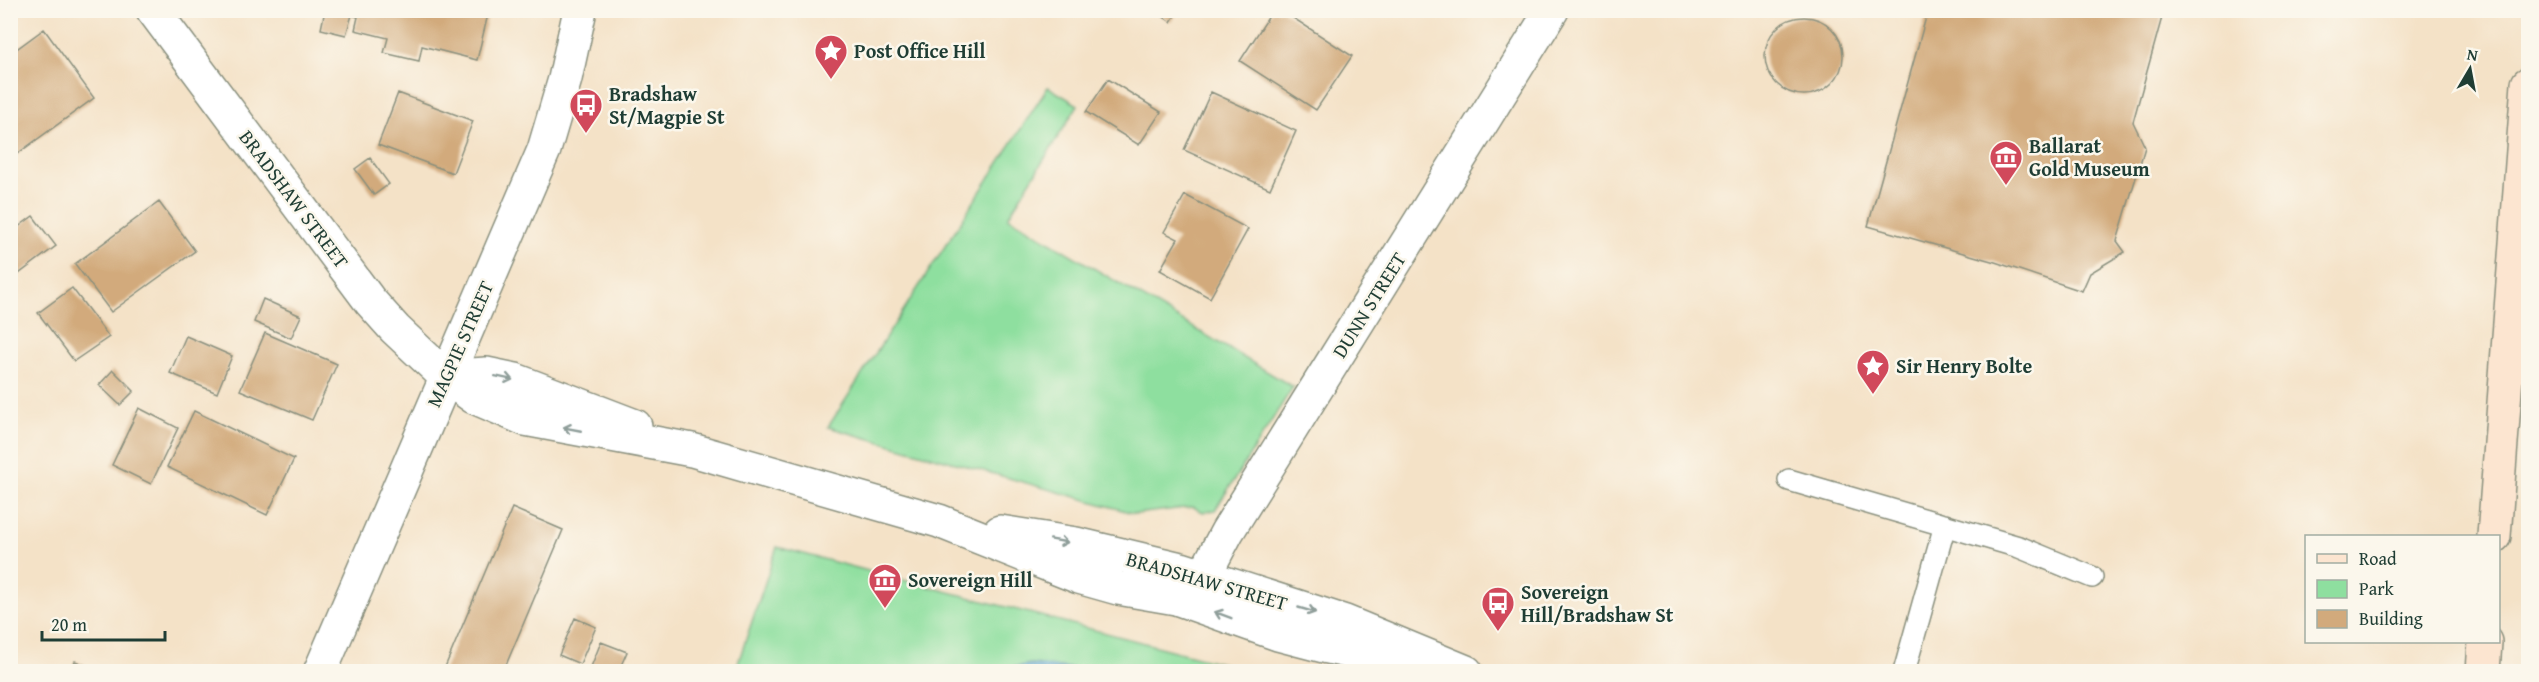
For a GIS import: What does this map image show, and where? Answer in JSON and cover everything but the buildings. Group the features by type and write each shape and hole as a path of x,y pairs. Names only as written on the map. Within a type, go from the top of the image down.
{"main road":[{"path":"2494,535 2529,84"},
{"path":"2483,672 2485,643"}],"street":[{"name":"BRADSHAW STREET","path":"153,10 370,302 446,377 486,374 515,380 620,419 692,450 939,521 1079,578 1196,590 1345,622 1466,672"},
{"name":"MAGPIE STREET","path":"320,672 544,150 565,79 580,10"},
{"name":"DUNN STREET","path":"1196,590 1227,532 1552,10"},
{"name":"BRADSHAW STREET","path":"1196,590 1278,634 1426,670"}],"lane":[{"path":"1789,480 2019,547 2092,577"},
{"path":"1904,672 1945,525"}],"green space":[{"path":"1048,87 1078,105 1008,217 1293,387 1215,510 1203,512 1193,507 1136,514 828,427"},
{"name":"Sovereign Hill","path":"777,547 1251,671 735,672"}],"water":[{"path":"1031,664 1088,670 1091,671 992,671"}],"place":[{"name":"Post Office Hill","path":"831,80"},
{"name":"Bradshaw St/Magpie St","path":"586,134"},
{"name":"Ballarat Gold Museum","path":"2006,186"},
{"name":"Sir Henry Bolte","path":"1873,395"},
{"name":"Sovereign Hill","path":"885,609"},
{"name":"Sovereign Hill/Bradshaw St","path":"1498,632"}]}
